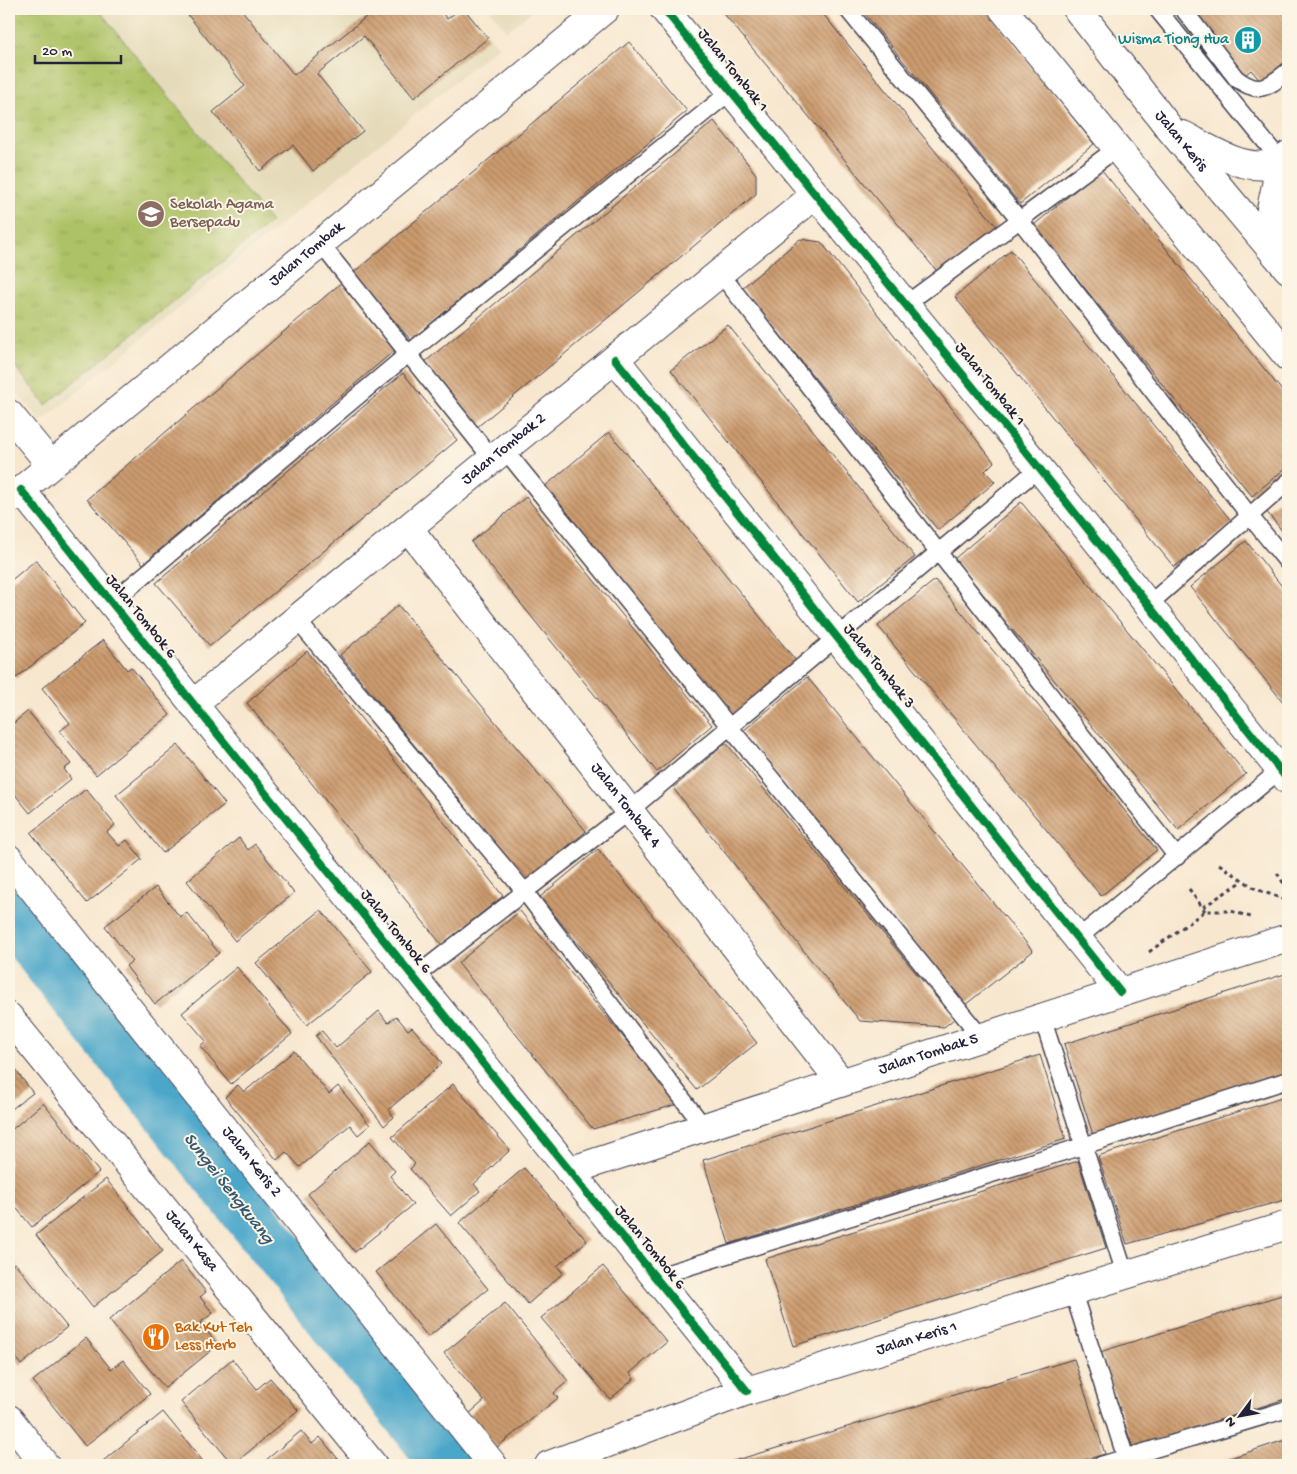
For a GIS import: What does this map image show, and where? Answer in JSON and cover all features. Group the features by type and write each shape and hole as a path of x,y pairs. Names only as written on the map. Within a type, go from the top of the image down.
{"street":[{"name":"Jalan Tombak","path":"15,495 605,9"},
{"name":"Jalan Tombak 1","path":"664,9 1039,468 1147,606 1284,775"},
{"path":"1003,9 1288,357"},
{"name":"Jalan Keris","path":"1077,9 1170,129 1282,261"},
{"path":"1170,129 1229,160 1256,165 1286,162 1271,209 1282,261"},
{"name":"Jalan Tombak 2","path":"194,704 815,195"},
{"name":"Jalan Tombak 3","path":"615,359 1120,992"},
{"path":"9,414 51,465"},
{"name":"Jalan Tombok 6","path":"15,495 111,603 194,704 747,1391"},
{"name":"Jalan Tombak 4","path":"408,528 841,1082"},
{"name":"Jalan Keris 2","path":"9,859 493,1465"},
{"name":"Jalan Tombak 5","path":"569,1171 1288,938"},
{"name":"Jalan Kasa","path":"9,1017 373,1465"},
{"name":"Jalan Keris 1","path":"549,1465 595,1457 747,1391 1288,1225"},
{"path":"9,1419 45,1465"}],"lane":[{"path":"847,9 1019,219 1249,516 1288,563"},
{"path":"1157,9 1286,162"},
{"path":"1183,9 1236,78 1246,85 1255,89 1263,88 1288,71"},
{"path":"111,603 408,354 731,91"},
{"path":"906,304 1117,148"},
{"path":"320,243 408,354 499,454 731,726 981,1037"},
{"path":"720,273 1177,857"},
{"path":"413,978 629,811 1039,468"},
{"path":"1147,606 1288,482"},
{"path":"297,620 525,892 704,1127"},
{"path":"1077,939 1177,857 1284,775"},
{"path":"1042,1017 1125,1274"},
{"path":"655,1277 1083,1146 1288,1080"},
{"path":"1073,1292 1127,1461"},
{"path":"1101,1465 1127,1461 1288,1409"}],"path":[{"path":"1218,864 1256,889 1288,902"},
{"path":"1277,873 1288,890"},
{"path":"1203,907 1243,881"},
{"path":"1189,889 1205,911"},
{"path":"1145,954 1205,911 1231,911 1251,918 1259,918"}],"shaded area":[{"name":"Sekolah Agama Bersepadu","path":"9,9 468,9 498,46 41,422 9,383"},
{"path":"489,9 534,9 507,31"}],"green space":[{"path":"9,9 98,9 271,222 46,405 9,359"}],"building":[{"path":"183,9 241,9 294,75 371,13 368,9 439,9 447,19 460,9 464,9 488,38 414,98 364,36 317,74 363,131 313,171 293,145 260,171 213,112 245,86"},
{"path":"720,9 819,9 998,228 940,275"},
{"path":"861,9 986,9 1094,144 1020,204"},
{"name":"Wisma Tiong Hua","path":"1200,9 1288,9 1288,63 1262,83 1251,70 1240,79 1190,17"},
{"path":"629,42 687,111 411,340 353,273"},
{"path":"714,121 756,174 756,194 476,428 425,362"},
{"path":"1101,169 1288,398 1288,466 1252,496 1034,225"},
{"path":"800,239 821,242 994,462 985,471 995,482 938,530 742,288"},
{"path":"1011,250 1233,523 1174,567 955,297"},
{"path":"341,283 395,350 143,564 87,499"},
{"path":"728,325 915,557 858,602 671,370"},
{"path":"403,373 457,440 210,646 156,583"},
{"path":"609,432 797,662 730,718 543,488"},
{"path":"1288,493 1288,538 1266,511"},
{"path":"526,497 712,725 657,772 471,542"},
{"path":"1021,502 1246,774 1178,830 954,559"},
{"path":"1246,541 1288,594 1288,708 1190,587"},
{"path":"36,560 85,623 16,678 9,669 9,582"},
{"path":"935,580 1157,850 1101,896 878,626"},
{"path":"398,605 586,831 526,881 340,655"},
{"path":"103,640 127,670 131,667 170,715 96,775 60,731 70,723 42,688"},
{"path":"307,651 503,896 442,945 247,703"},
{"path":"807,677 1033,951 965,1005 742,732"},
{"path":"28,711 71,764 64,769 71,779 30,813 9,787 9,727"},
{"path":"726,743 954,1019 944,1027 860,1021 673,788"},
{"path":"178,745 225,804 163,853 116,795"},
{"path":"86,789 115,825 107,832 119,846 127,840 142,859 87,903 31,833"},
{"path":"239,838 248,850 255,844 294,893 235,941 187,881"},
{"path":"598,849 757,1043 697,1090 540,897"},
{"path":"156,887 180,917 187,913 219,953 155,1004 126,966 132,961 105,926"},
{"path":"321,910 372,972 307,1025 256,963"},
{"path":"520,911 678,1104 593,1129 458,963"},
{"path":"237,967 292,1034 231,1084 200,1046 206,1041 182,1013"},
{"path":"1288,973 1288,1073 1093,1135 1064,1044"},
{"path":"379,1011 388,1023 396,1016 408,1030 412,1027 442,1063 388,1110 394,1117 384,1126 316,1036 322,1031 336,1048"},
{"path":"294,1051 329,1094 338,1086 370,1125 358,1135 350,1125 300,1167 286,1152 277,1160 225,1097 238,1085 244,1092"},
{"path":"1040,1055 1066,1139 729,1244 703,1160"},
{"path":"9,1061 33,1093 9,1111"},
{"path":"453,1084 510,1150 474,1184 480,1191 451,1216 410,1169 415,1164 392,1137"},
{"path":"1288,1096 1288,1199 1127,1244 1098,1156"},
{"path":"43,1103 99,1172 32,1227 9,1199 9,1132"},
{"path":"370,1141 395,1171 390,1176 413,1205 355,1252 308,1194"},
{"path":"1078,1161 1106,1248 793,1346 765,1259"},
{"path":"524,1168 587,1241 557,1266 563,1273 528,1304 459,1223"},
{"path":"106,1179 163,1251 93,1307 36,1235"},
{"path":"436,1224 488,1289 428,1337 376,1272"},
{"path":"181,1261 206,1292 200,1297 213,1313 200,1323 218,1345 165,1388 109,1320"},
{"path":"15,1263 67,1327 21,1365 9,1350 9,1268"},
{"path":"603,1266 667,1342 630,1373 634,1379 610,1399 541,1318"},
{"path":"1288,1293 1288,1398 1133,1448 1100,1352"},
{"path":"505,1303 568,1381 554,1393 558,1398 496,1448 469,1414 484,1401 444,1353"},
{"path":"86,1338 111,1369 123,1360 150,1394 85,1446 33,1381"},
{"path":"232,1359 257,1389 270,1378 298,1410 233,1465 181,1402"},
{"path":"1074,1359 1105,1454 1067,1465 720,1465"},
{"path":"163,1412 206,1465 98,1465"},
{"path":"301,1431 312,1444 320,1437 343,1465 260,1465"},
{"path":"1288,1439 1288,1465 1209,1465"}],"waterway":[{"name":"Sungei Sengkuang","path":"9,913 448,1465"}],"cycle path":[{"path":"664,9 1039,468 1288,780"},
{"path":"615,359 1120,992"},
{"path":"21,490 747,1391"}],"place":[{"name":"Wisma Tiong Hua","path":"1248,40"},
{"name":"Sekolah Agama Bersepadu","path":"151,214"},
{"name":"Bak Kut Teh Less Herb","path":"156,1337"}]}
